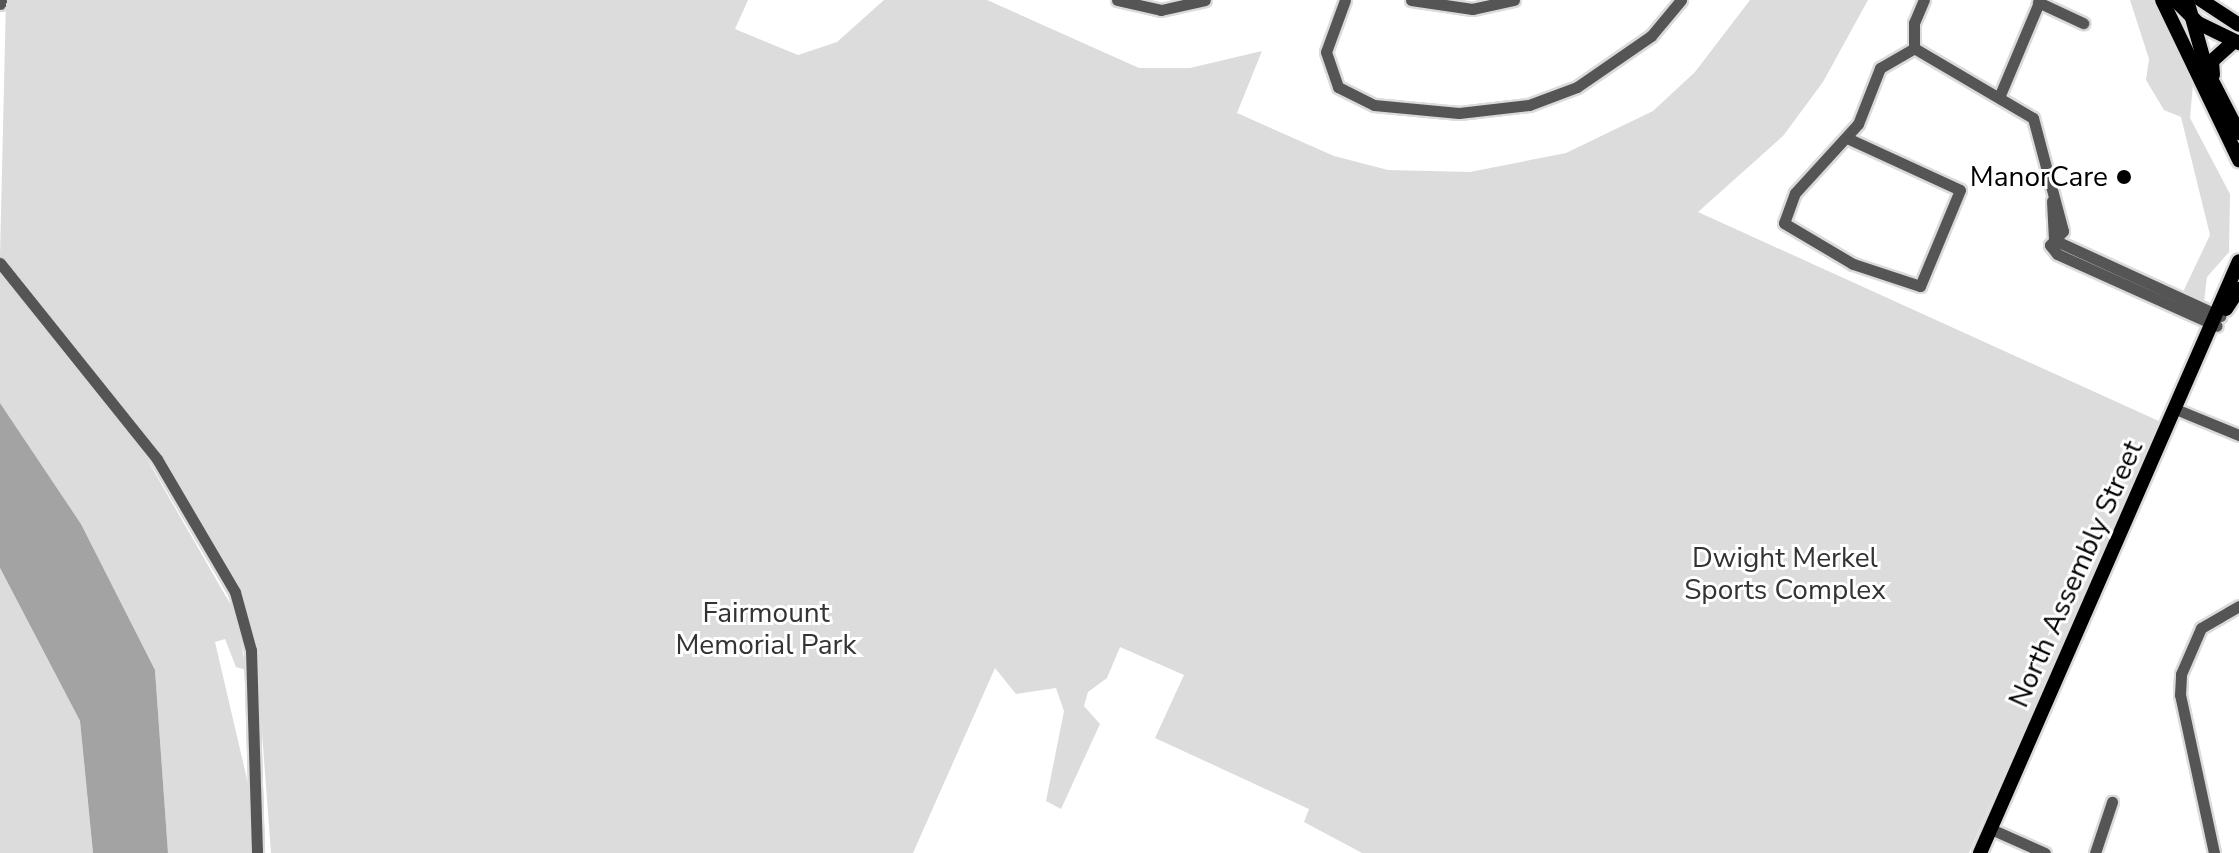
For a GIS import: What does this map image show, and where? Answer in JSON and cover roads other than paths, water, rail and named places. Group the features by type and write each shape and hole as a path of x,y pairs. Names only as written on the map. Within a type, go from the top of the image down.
{"main road":[{"path":"2162,0 2239,160"},
{"path":"2175,0 2198,23 2237,42 2212,61 2213,83"},
{"path":"2187,0 2198,23 2213,83 2239,133"},
{"path":"2201,0 2239,25"},
{"name":"North Assembly Street","path":"1980,853 2219,321 2239,261"},
{"name":"North Assembly Street","path":"2219,321 2239,289"}],"street":[{"path":"1117,0 1161,10 1205,0"},
{"path":"1345,0 1326,52 1338,87 1374,105 1459,113 1529,105 1628,56 1681,0"},
{"path":"1411,0 1472,9 1514,0"},
{"path":"1847,138 1960,190 1920,286 1853,264 1788,231 1795,193 1847,138 1880,68 1914,48 1924,0"},
{"path":"2000,95 2039,1 2083,23"},
{"path":"1914,48 2000,95 2033,118 2044,154 2052,201 2063,231 2052,243 2219,321"},
{"path":"0,263 157,459 235,592 251,650 257,853"},
{"path":"2178,410 2239,435"},
{"path":"2214,853 2180,695 2181,674 2201,628 2239,606"},
{"path":"2095,853 2112,802"},
{"path":"1991,829 2045,853"}],"place":[{"name":"ManorCare","path":"2124,177"}],"park label":[{"name":"Dwight Merkel Sports Complex","path":"1785,574"},
{"name":"Fairmount Memorial Park","path":"766,629"}]}
